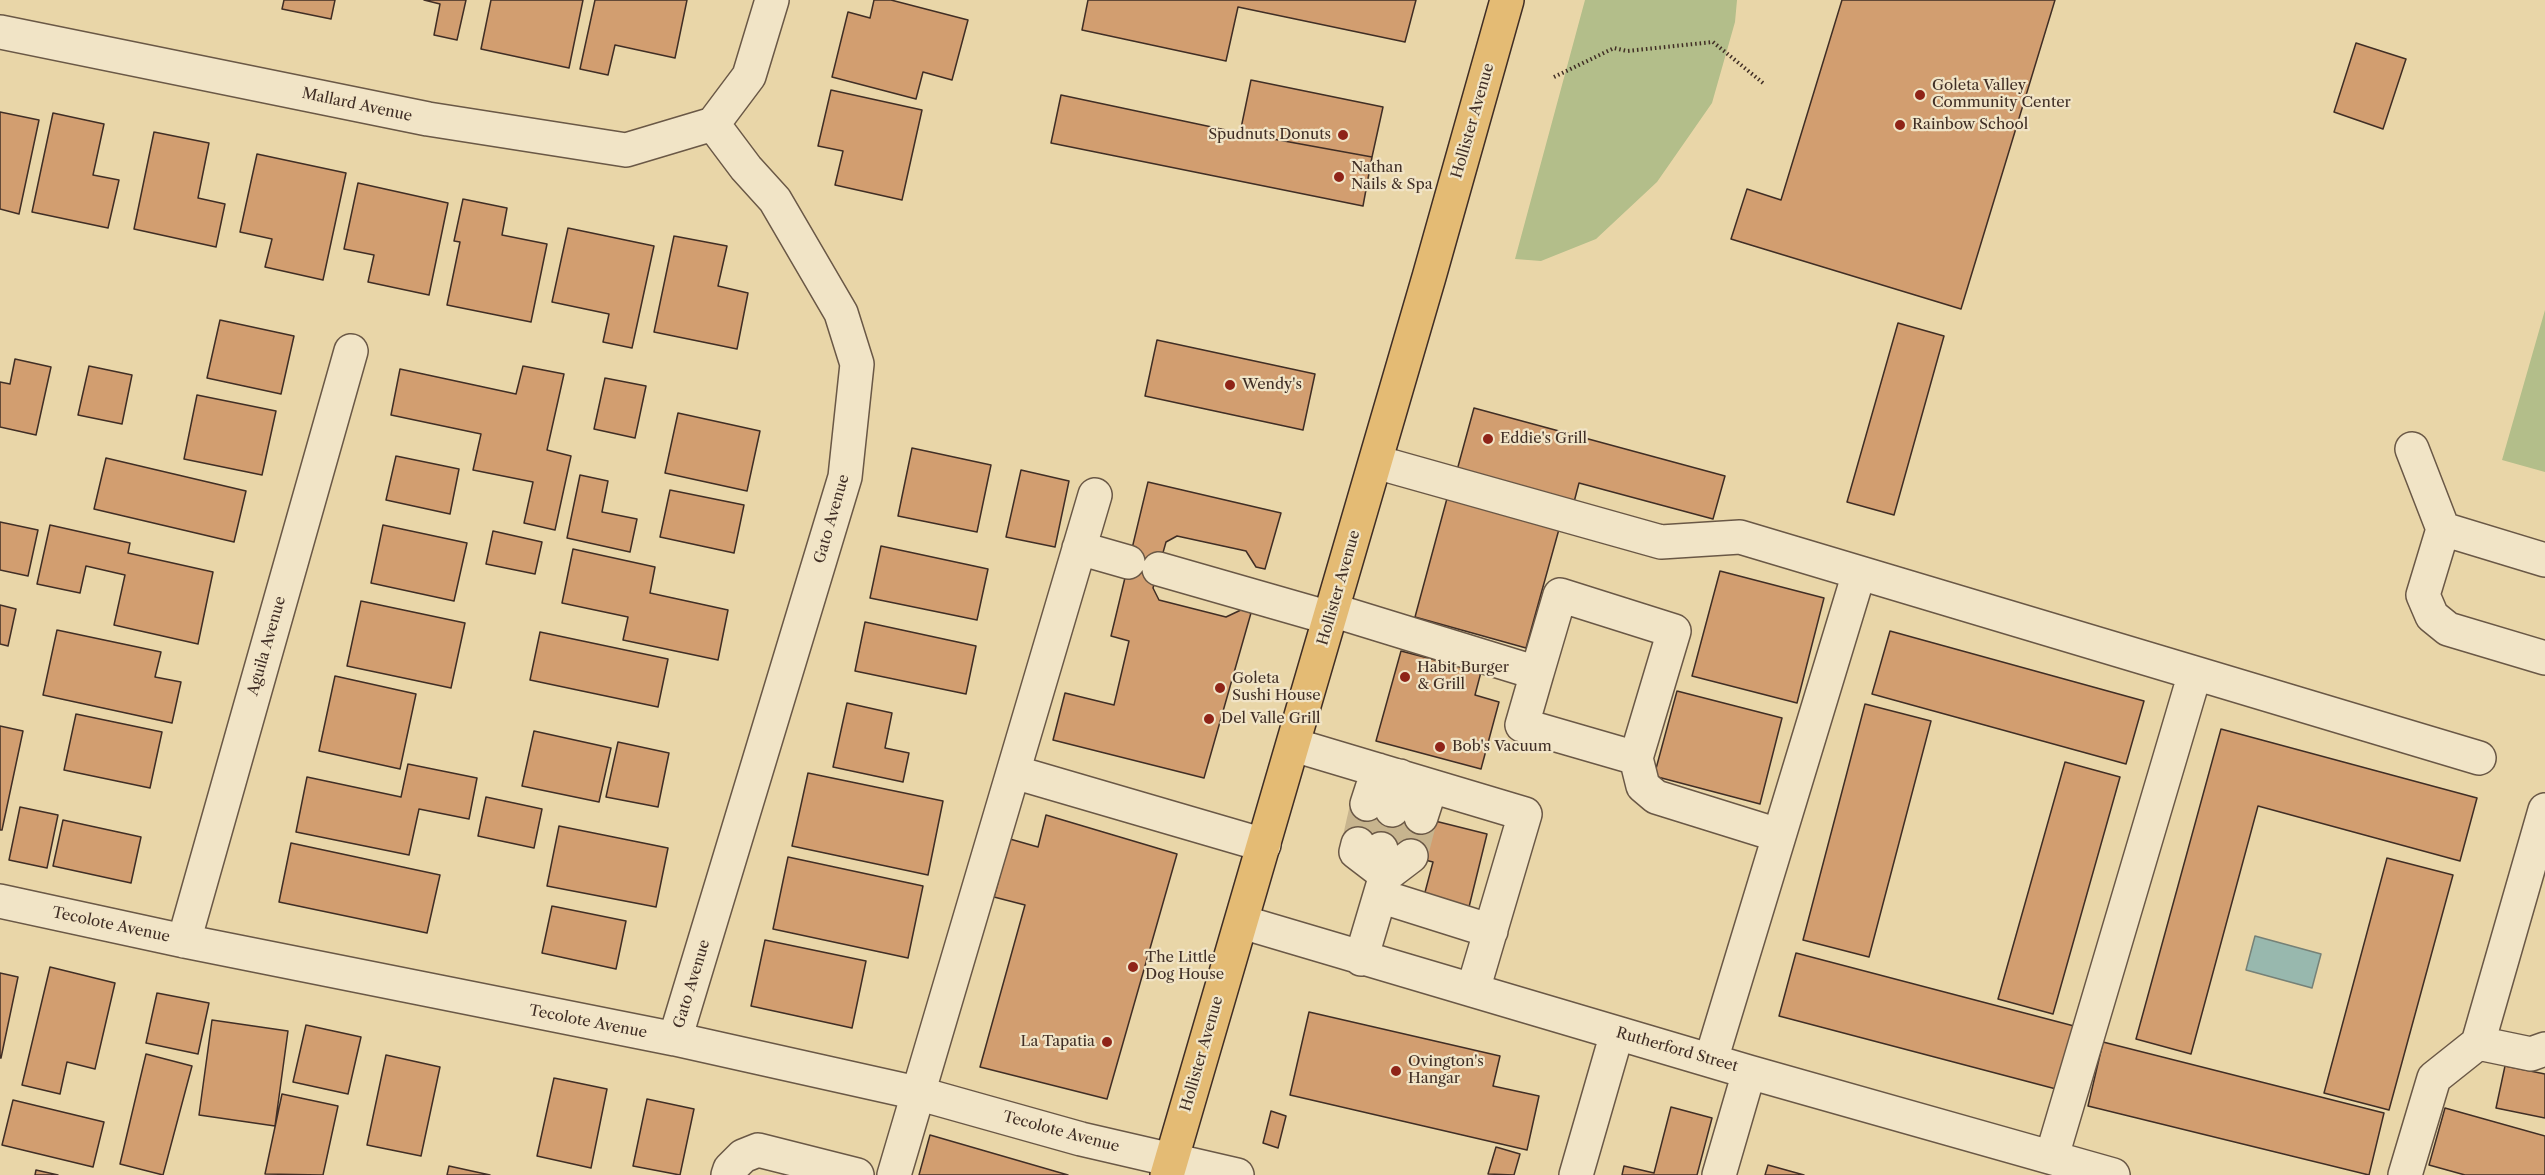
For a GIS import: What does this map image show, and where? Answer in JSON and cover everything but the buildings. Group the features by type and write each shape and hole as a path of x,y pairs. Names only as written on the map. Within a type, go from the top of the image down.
{"main road":[{"name":"Hollister Avenue","path":"1169,1168 1376,462 1507,0"}],"street":[{"path":"713,124 749,76 772,0"},
{"name":"Mallard Avenue","path":"0,32 428,119 626,150 713,124"},
{"name":"Gato Avenue","path":"675,1039 845,477 857,364 841,313 775,200 746,168 713,124"},
{"name":"Aguila Avenue","path":"184,941 351,351"},
{"path":"2412,449 2443,529 2423,595 2432,616 2448,629 2545,658"},
{"path":"1376,462 1661,542 1740,537 2479,758"},
{"path":"894,1175 1095,495"},
{"path":"2443,529 2545,560"},
{"path":"1079,548 1331,614 1537,673"},
{"path":"1712,1060 1778,835 1859,573"},
{"path":"1636,758 1522,725 1560,596 1674,631 1636,758 1643,786 1656,797 1778,835"},
{"path":"2052,1156 2195,673"},
{"path":"1294,745 1525,814 1473,990"},
{"path":"1014,772 1264,845"},
{"path":"1403,777 1393,811 1403,777"},
{"path":"2404,1175 2434,1078 2478,1043 2545,810"},
{"path":"1361,959 1383,864 1491,931"},
{"name":"Tecolote Avenue","path":"0,901 184,941 675,1039 917,1093 1082,1139 1169,1168 1237,1175"},
{"name":"Rutherford Street","path":"1242,922 1749,1072 2113,1175"},
{"path":"1576,1175 1617,1033"},
{"path":"2478,1043 2531,1054 2545,1049"},
{"path":"1719,1175 1749,1072"},
{"path":"728,1175 730,1169 743,1156 758,1150 857,1175"}],"path":[{"path":"1554,77 1614,48 1627,51 1713,42 1763,83"}],"green space":[{"path":"1585,0 1737,0 1735,22 1712,103 1657,182 1596,239 1541,261 1515,259"},
{"path":"2545,310 2545,472 2502,460"}],"water":[{"path":"2255,936 2321,954 2312,988 2246,970"}],"tunnel":[{"path":"1358,844 1367,804"},
{"path":"1381,849 1392,810"},
{"path":"1411,856 1421,817"}],"place":[{"name":"Goleta Valley Community Center","path":"1920,95"},
{"name":"Rainbow School","path":"1900,125"},
{"name":"Spudnuts Donuts","path":"1343,135"},
{"name":"Nathan Nails & Spa","path":"1339,177"},
{"name":"Wendy's","path":"1230,385"},
{"name":"Eddie's Grill","path":"1488,439"},
{"name":"Habit Burger & Grill","path":"1405,677"},
{"name":"Goleta Sushi House","path":"1220,688"},
{"name":"Del Valle Grill","path":"1209,719"},
{"name":"Bob's Vacuum","path":"1440,747"},
{"name":"The Little Dog House","path":"1133,967"},
{"name":"La Tapatia","path":"1107,1042"},
{"name":"Ovington's Hangar","path":"1396,1071"}]}
